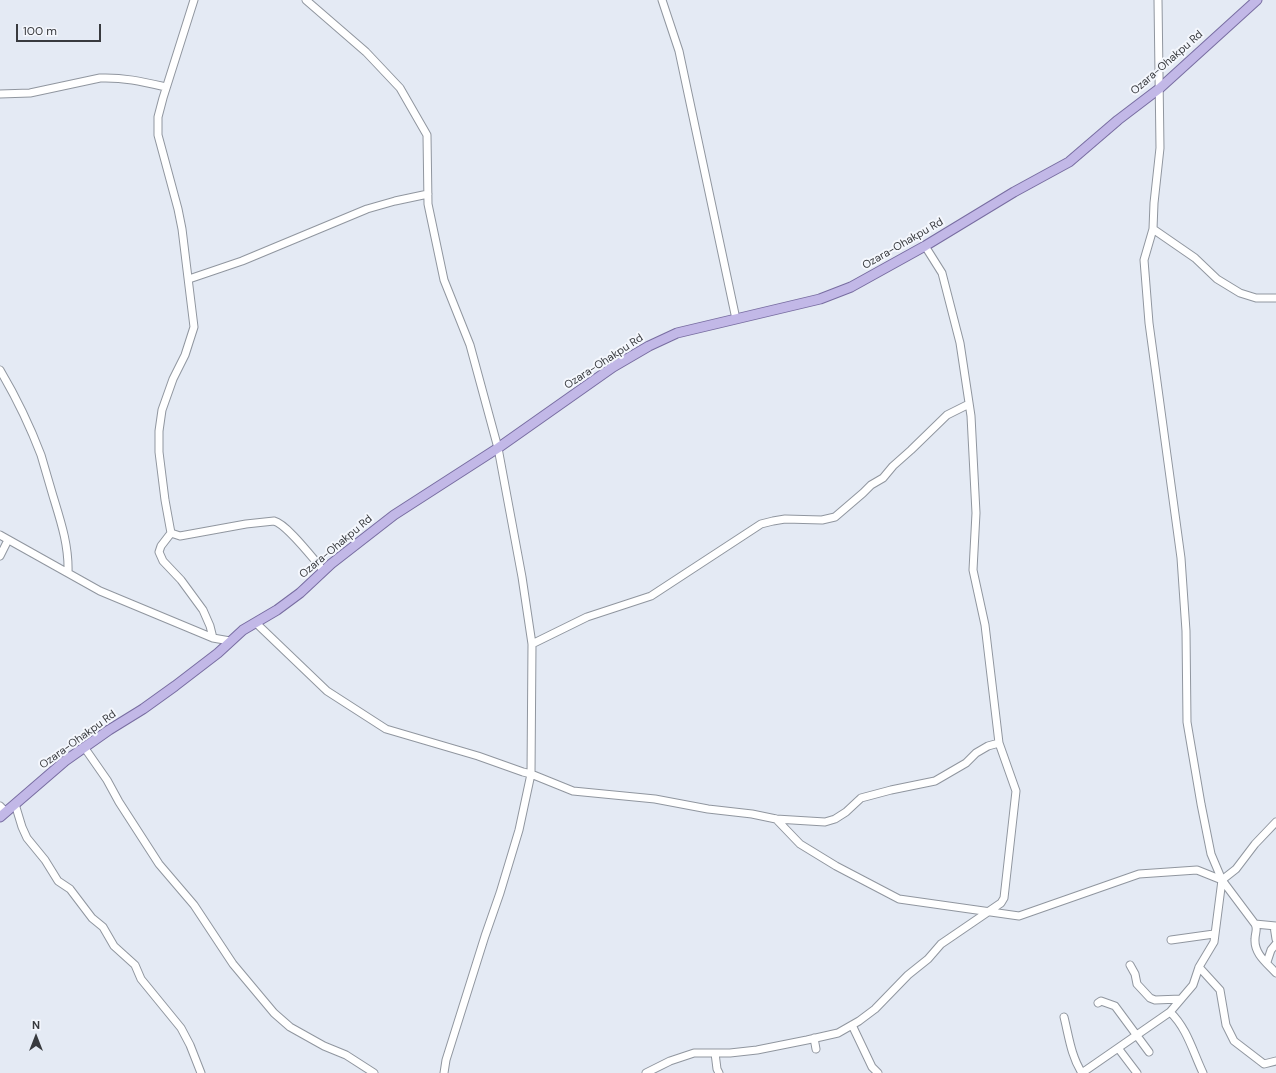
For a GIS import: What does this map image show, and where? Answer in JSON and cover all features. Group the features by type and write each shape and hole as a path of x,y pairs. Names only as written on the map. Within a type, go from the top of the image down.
{"main road":[{"name":"Ozara-Ohakpu Rd","path":"2,812 15,804 84,747 143,709 218,653 243,630 277,610 300,593 324,571 394,515 498,448 613,367 649,346 677,333 820,300 851,287 925,246 1014,192 1069,162 1118,120 1160,88 1256,0"}],"street":[{"path":"194,0 158,117 158,135 182,229 194,327 185,355 173,379 162,410 159,430 160,452 165,500 171,533 161,546 159,552 163,561 181,580 203,610 210,626 213,638"},
{"path":"306,0 366,52 400,88 427,134 428,204 444,280 470,345 498,448 522,577 532,644 531,774 519,830 446,1060 444,1073"},
{"path":"662,0 678,51 736,319"},
{"path":"1158,0 1160,148 1154,203 1153,229 1144,260 1149,323 1181,558 1186,631 1187,722 1211,854 1222,880 1257,927 1255,940 1259,955 1276,973"},
{"path":"0,94 30,93 106,78 131,80 166,87"},
{"path":"189,279 242,261 367,209 428,194"},
{"path":"1153,229 1195,258 1217,279 1240,294 1256,298 1276,298"},
{"path":"646,1073 670,1061 694,1053 757,1050 838,1032 876,1009 908,975 928,959 941,944 1001,904 1004,898 1016,790 999,743 986,625 973,570 976,513 971,416 960,343 942,273 925,246"},
{"path":"0,370 15,396 40,455 60,517 66,542 69,558 68,573"},
{"path":"532,644 587,617 651,596 761,524 786,519 822,520 835,517 871,484 883,478 893,466 947,415 969,404"},
{"path":"171,533 180,536 246,524 274,521 278,522 286,529 324,571"},
{"path":"0,535 100,591 213,638 230,641"},
{"path":"0,556 8,540"},
{"path":"256,622 327,691 386,729 478,756 531,774 573,791 655,799 708,809 752,814 776,819 825,822 835,819 846,812 861,798 891,790 935,782 966,763 976,753 988,746 999,743"},
{"path":"84,747 107,780 119,802 159,864 194,905 233,964 274,1013 290,1027 324,1046 346,1055 374,1073"},
{"path":"15,804 27,838 46,860 58,881 70,890 92,918 103,927 114,946 135,965 141,979 181,1028 190,1045 201,1073"},
{"path":"776,819 800,844 836,866 899,899 989,912 1019,916 1139,874 1197,870 1222,880"},
{"path":"1064,1017 1076,1065 1082,1073 1170,1012 1193,985 1199,967 1214,942 1222,880 1236,869 1255,844 1276,822"},
{"path":"1255,924 1275,926 1276,939"},
{"path":"1171,940 1214,934"},
{"path":"1267,962 1271,950 1276,944"},
{"path":"1130,966 1135,974 1137,984 1150,998 1156,1000 1181,999"},
{"path":"1199,967 1220,990 1226,1025 1234,1041 1264,1064 1276,1061"},
{"path":"1098,1003 1102,1001 1115,1006 1149,1052"},
{"path":"1170,1012 1186,1032 1203,1073"},
{"path":"852,1024 872,1067 878,1073"},
{"path":"814,1038 816,1049"},
{"path":"1118,1048 1137,1073"},
{"path":"715,1053 719,1073"}]}
